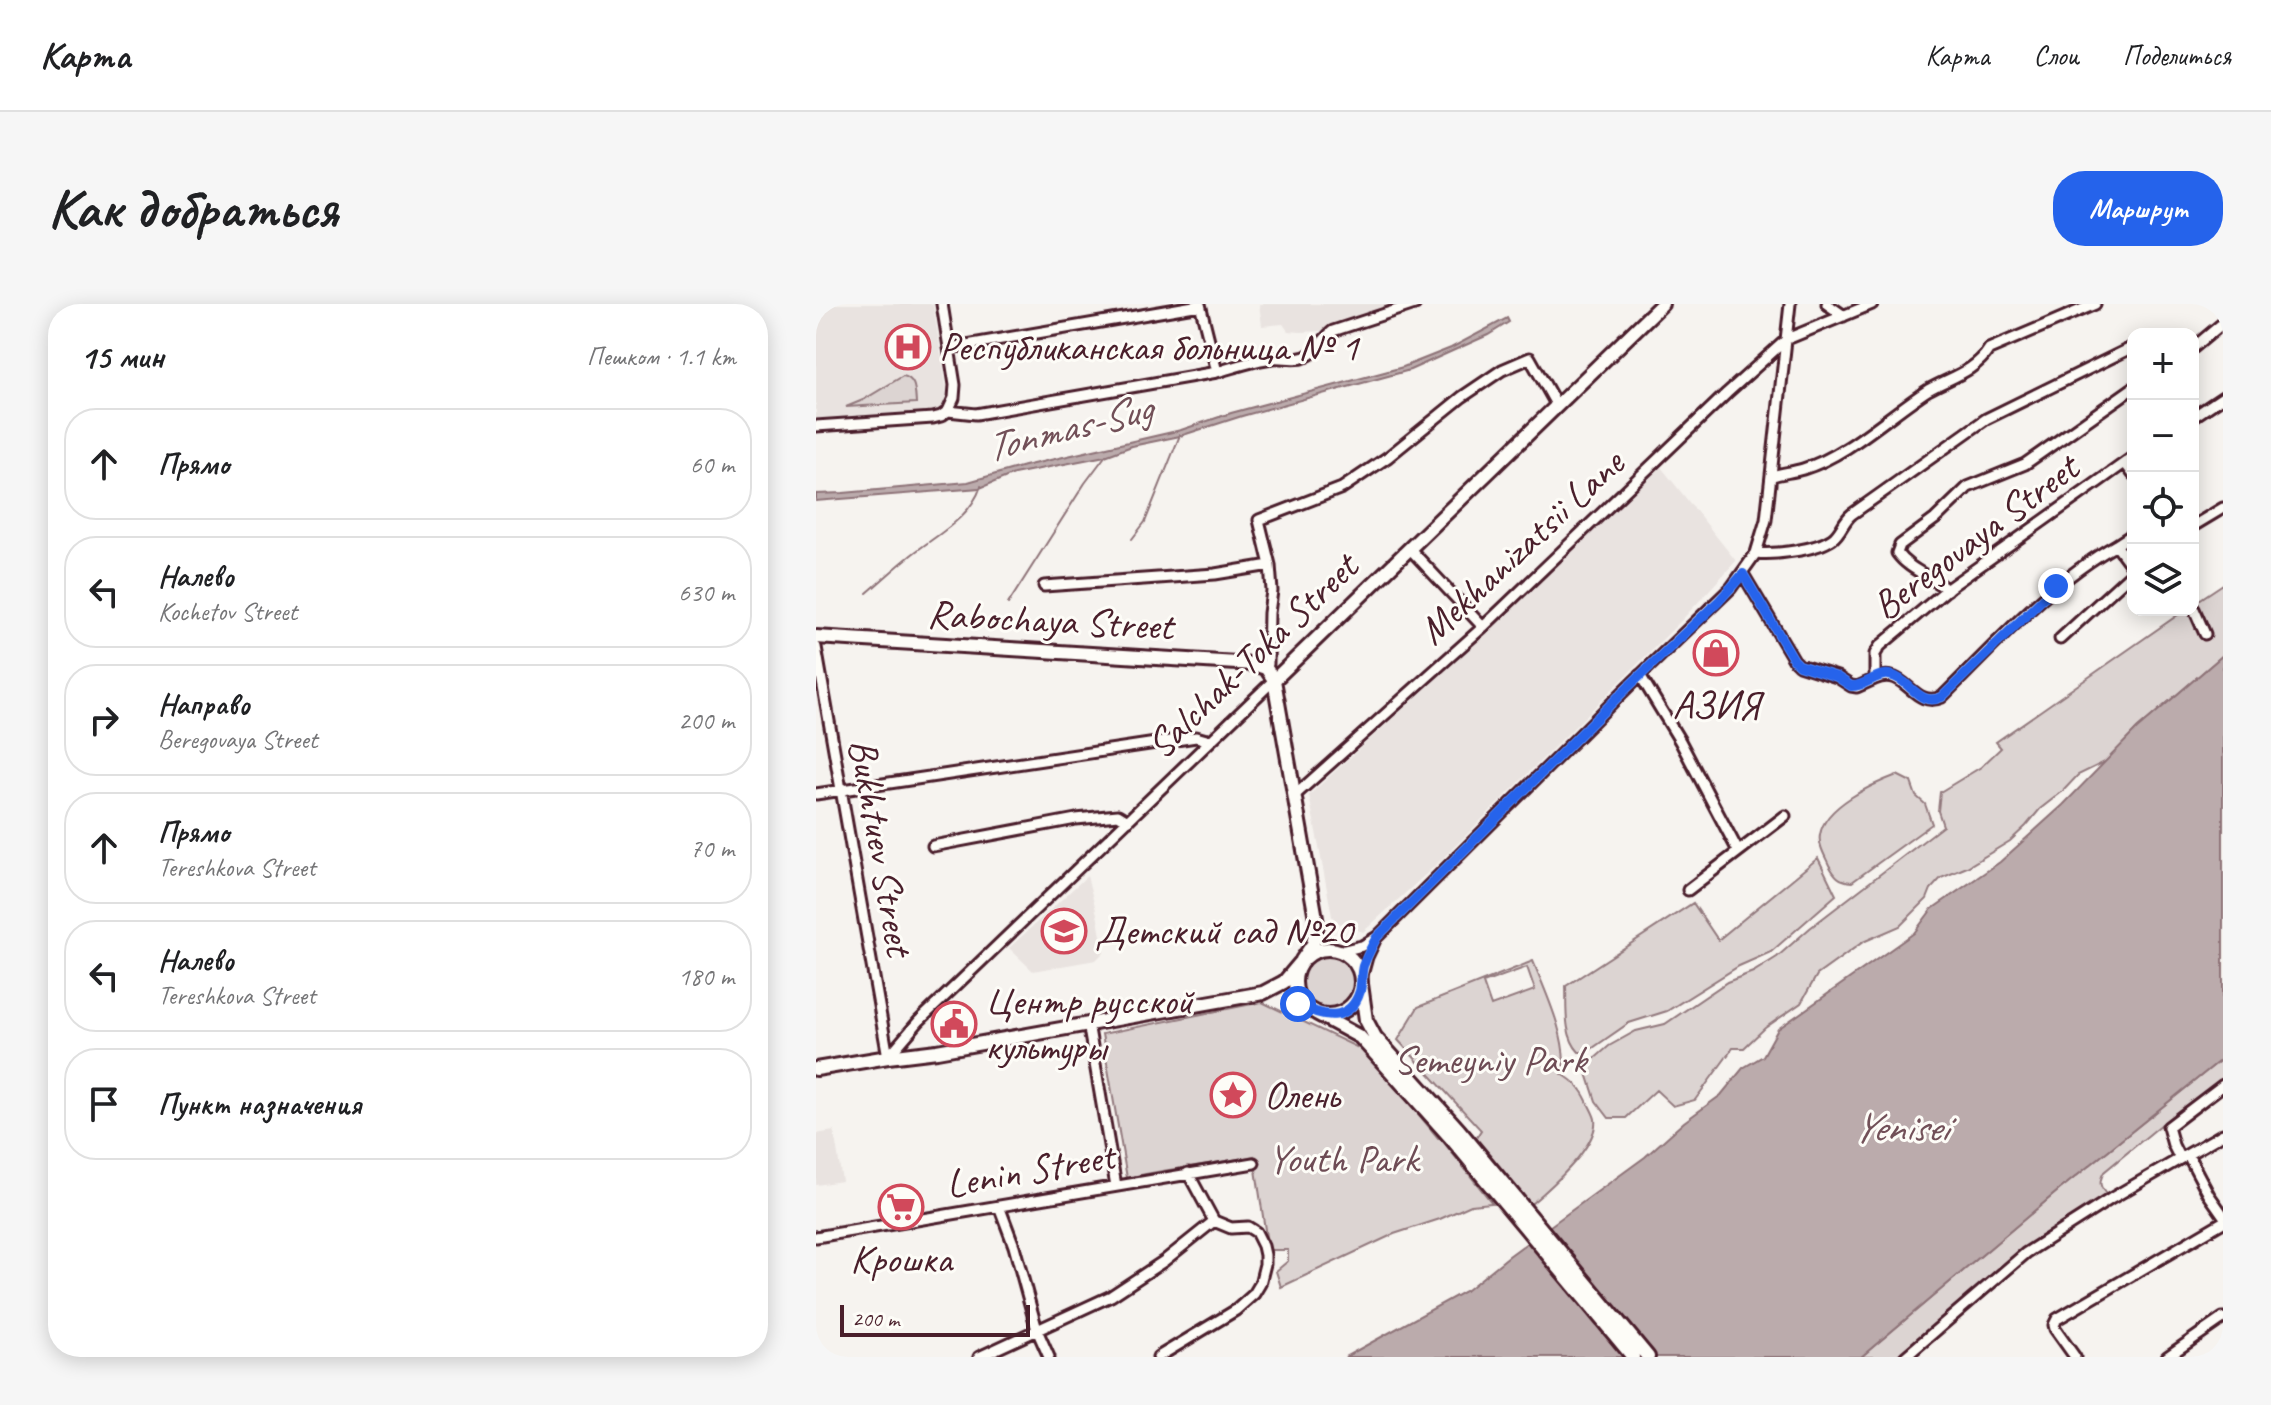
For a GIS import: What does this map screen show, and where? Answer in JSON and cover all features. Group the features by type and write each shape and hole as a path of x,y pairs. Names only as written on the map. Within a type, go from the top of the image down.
{"main road":[{"name":"Salchak-Toka Street","path":"1270,674 1410,549 1662,304"},
{"name":"Rabochaya Street","path":"816,637 1253,664 1270,674"},
{"path":"1270,674 1317,924 1313,944 1295,973 1295,990 1303,1005 1314,1013 1328,1016 1344,1011 1356,999 1361,982"},
{"path":"1317,924 1356,964 1364,1012 1371,1032 1648,1357"},
{"path":"816,1069 937,1051 1263,993 1284,982 1301,962 1319,950 1340,951"},
{"path":"1263,993 1288,999 1360,1037 1450,1137 1502,1189 1633,1357"}],"street":[{"path":"816,426 933,418 948,411 955,389 942,304"},
{"path":"948,411 976,414 1217,372 1255,361 1298,359 1313,353 1333,331 1415,304"},
{"path":"1340,951 1362,946 1377,937 1743,574 1756,553 1766,520 1790,304"},
{"path":"1827,304 1844,316"},
{"path":"1787,339 1872,304"},
{"path":"1772,476 1814,465 1861,439 1930,389 1983,359 1989,349 2095,304"},
{"path":"949,348 1200,305 1217,372"},
{"path":"2199,343 2223,323"},
{"name":"Mekhanizatsii Lane","path":"1294,796 1483,627 1787,339"},
{"path":"1756,553 1772,555 1821,545 1833,538 1852,514 1986,419 2127,350"},
{"path":"1270,674 1269,613 1272,591 1270,565 1259,520 1342,488 1388,457 1462,397 1502,370 1530,358 1557,406"},
{"path":"1947,590 1902,561 1897,553 1900,545 1935,519 1968,487 2025,464 2127,392"},
{"path":"2199,413 2223,397"},
{"name":"Beregovaya Street","path":"1743,574 1799,665 1828,673 1857,687 1875,679 1875,654 1880,646 1947,590 2127,461"},
{"path":"2199,522 2223,508"},
{"path":"1875,679 1894,676 1928,700 1942,697 2056,586 2089,560 2127,538"},
{"path":"2116,545 2127,561"},
{"path":"1410,549 1483,627"},
{"path":"1044,586 1215,574 1270,565"},
{"path":"2060,639 2127,576"},
{"path":"2197,616 2205,634"},
{"name":"Bukhtuev Street","path":"816,647 888,1057"},
{"name":"Salchak-Toka Street","path":"888,1057 919,1021 1210,741 1270,674"},
{"path":"1640,675 1680,741 1738,851"},
{"path":"816,794 1196,737 1210,741"},
{"path":"933,846 1076,819 1118,815 1128,821"},
{"path":"1688,890 1785,816"},
{"path":"1361,982 1367,957 1377,937"},
{"path":"1088,1023 1116,1186"},
{"path":"2223,1085 2168,1127 2173,1145 2223,1215"},
{"path":"1905,1357 2026,1253 2112,1198 2223,1134"},
{"name":"Lenin Street","path":"816,1237 1254,1163"},
{"path":"1158,1357 1236,1310 1254,1294 1265,1264 1263,1246 1254,1230 1248,1227 1231,1228 1214,1221 1188,1173"},
{"path":"999,1206 1014,1246 1037,1330 1049,1357"},
{"path":"979,1357 1111,1296 1164,1261 1214,1221"},
{"path":"2075,1357 2055,1329 2057,1319 2223,1222"},
{"path":"2167,1357 2223,1318"}],"shaded area":[{"path":"816,304 933,304 950,410 816,419"},
{"path":"1259,304 1409,304 1320,331 1301,332 1288,331 1283,324 1262,326"},
{"path":"1661,467 1736,561 1680,622 1436,865 1363,932 1336,922 1332,916 1309,795"},
{"name":"Детский сад №20","path":"1087,876 1104,952 1096,960 1033,971 1009,948"},
{"path":"834,1131 842,1181 816,1185 816,1134"}],"green space":[{"path":"903,376 913,383 916,403 846,407 863,400"},
{"path":"2223,584 2223,655 2137,729 2107,761 2078,775 2010,841 1967,867 1941,878 1927,899 1900,926 1863,942 1817,975 1801,1003 1765,1028 1744,1048 1733,1048 1695,1100 1673,1106 1656,1090 1626,1118 1609,1118 1596,1101 1585,1067 1609,1046 1636,1031 1665,1024 1727,982 1753,972 1777,957 1943,826 1938,811 1940,792 1981,767 2001,748 1996,742 2176,616 2199,616 2199,600"},
{"path":"1897,775 1911,782 1916,796 1925,804 1932,824 1852,882 1841,879 1831,869 1821,847 1823,824 1851,798"},
{"path":"1818,858 1836,895 1771,952 1739,966 1667,1011 1629,1023 1587,1052 1579,1052 1568,1029 1566,986 1693,903 1718,940"},
{"path":"1328,952 1339,954 1348,961 1355,970 1355,992 1348,1001 1339,1008 1328,1010 1317,1008 1308,1001 1301,992 1299,981 1301,970 1308,961 1317,954"},
{"name":"Semeyniy Park","path":"1533,961 1560,1033 1564,1062 1562,1074 1580,1089 1595,1119 1594,1129 1582,1153 1531,1204 1476,1138 1481,1130 1398,1040 1418,1007","holes":["1527,967 1535,990 1491,1006 1483,983"]},
{"name":"Youth Park","path":"1262,1002 1367,1052 1492,1203 1471,1205 1394,1234 1281,1287 1276,1271 1288,1261 1288,1250 1268,1250 1254,1156 1127,1178 1102,1034"},
{"path":"2223,1058 2223,1080 2180,1114 2162,1124 2104,1172 2101,1185 2108,1197 1896,1357 1861,1357 2059,1190"}],"water":[{"name":"Tonmas-Sug","path":"1507,318 1509,322 1488,335 1410,370 1105,456 1014,474 980,488 816,501 816,494 968,482 1181,430 1231,413 1403,367 1451,348"},
{"name":"Yenisei","path":"2223,655 2223,1058 2059,1190 1861,1357 1345,1357 1467,1290 1645,1157 1684,1122 1721,1095 1743,1068 1763,1056 1778,1029 1914,933 1932,909 2000,862 2063,805 2137,729"}],"waterway":[{"path":"1132,539 1145,522 1180,435"},
{"path":"1008,604 1106,455"},
{"path":"867,593 961,517 981,486"}],"place":[{"name":"Республиканская больница № 1","path":"908,347"},
{"name":"АЗИЯ","path":"1716,653"},
{"name":"Детский сад №20","path":"1064,931"},
{"name":"Центр русской культуры","path":"954,1024"},
{"name":"Олень","path":"1233,1095"},
{"name":"Крошка","path":"901,1207"}],"route":[{"path":"1298,1004 1322,1015 1334,1015 1349,1008 1359,994 1362,970 1377,937 1743,574 1799,665 1820,670 1857,687 1883,675 1894,676 1928,700 1942,697 2056,586"}]}
